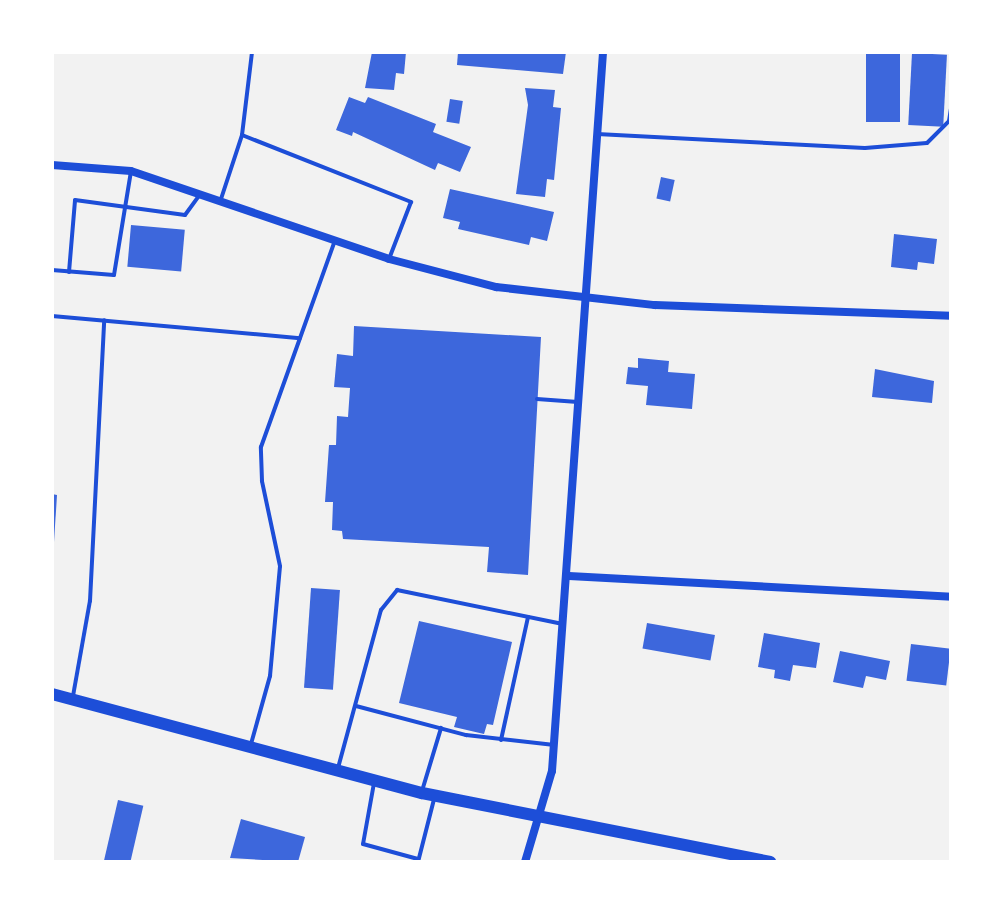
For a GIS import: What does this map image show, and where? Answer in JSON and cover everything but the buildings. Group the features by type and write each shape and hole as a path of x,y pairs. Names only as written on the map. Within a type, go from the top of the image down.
{"main road":[{"path":"52,694 428,795 770,862"}],"street":[{"path":"525,862 539,818 554,745 566,624 603,52"},
{"path":"52,165 131,171 457,279 585,299 951,316"},
{"path":"569,576 951,597"}],"lane":[{"path":"221,199 242,135 252,52"},
{"path":"597,134 865,148 927,143 949,121 951,109"},
{"path":"242,135 411,202 389,259"},
{"path":"52,270 114,275 131,171"},
{"path":"69,272 75,200 125,204 185,215 200,194"},
{"path":"250,749 270,676 280,566 262,481 261,447 335,240"},
{"path":"52,316 300,338"},
{"path":"72,699 90,601 104,320"},
{"path":"537,399 578,402"},
{"path":"337,771 383,604 397,590 566,624"},
{"path":"501,740 528,617"},
{"path":"356,706 501,740 554,745"},
{"path":"374,781 363,844 418,860 441,728"}]}
